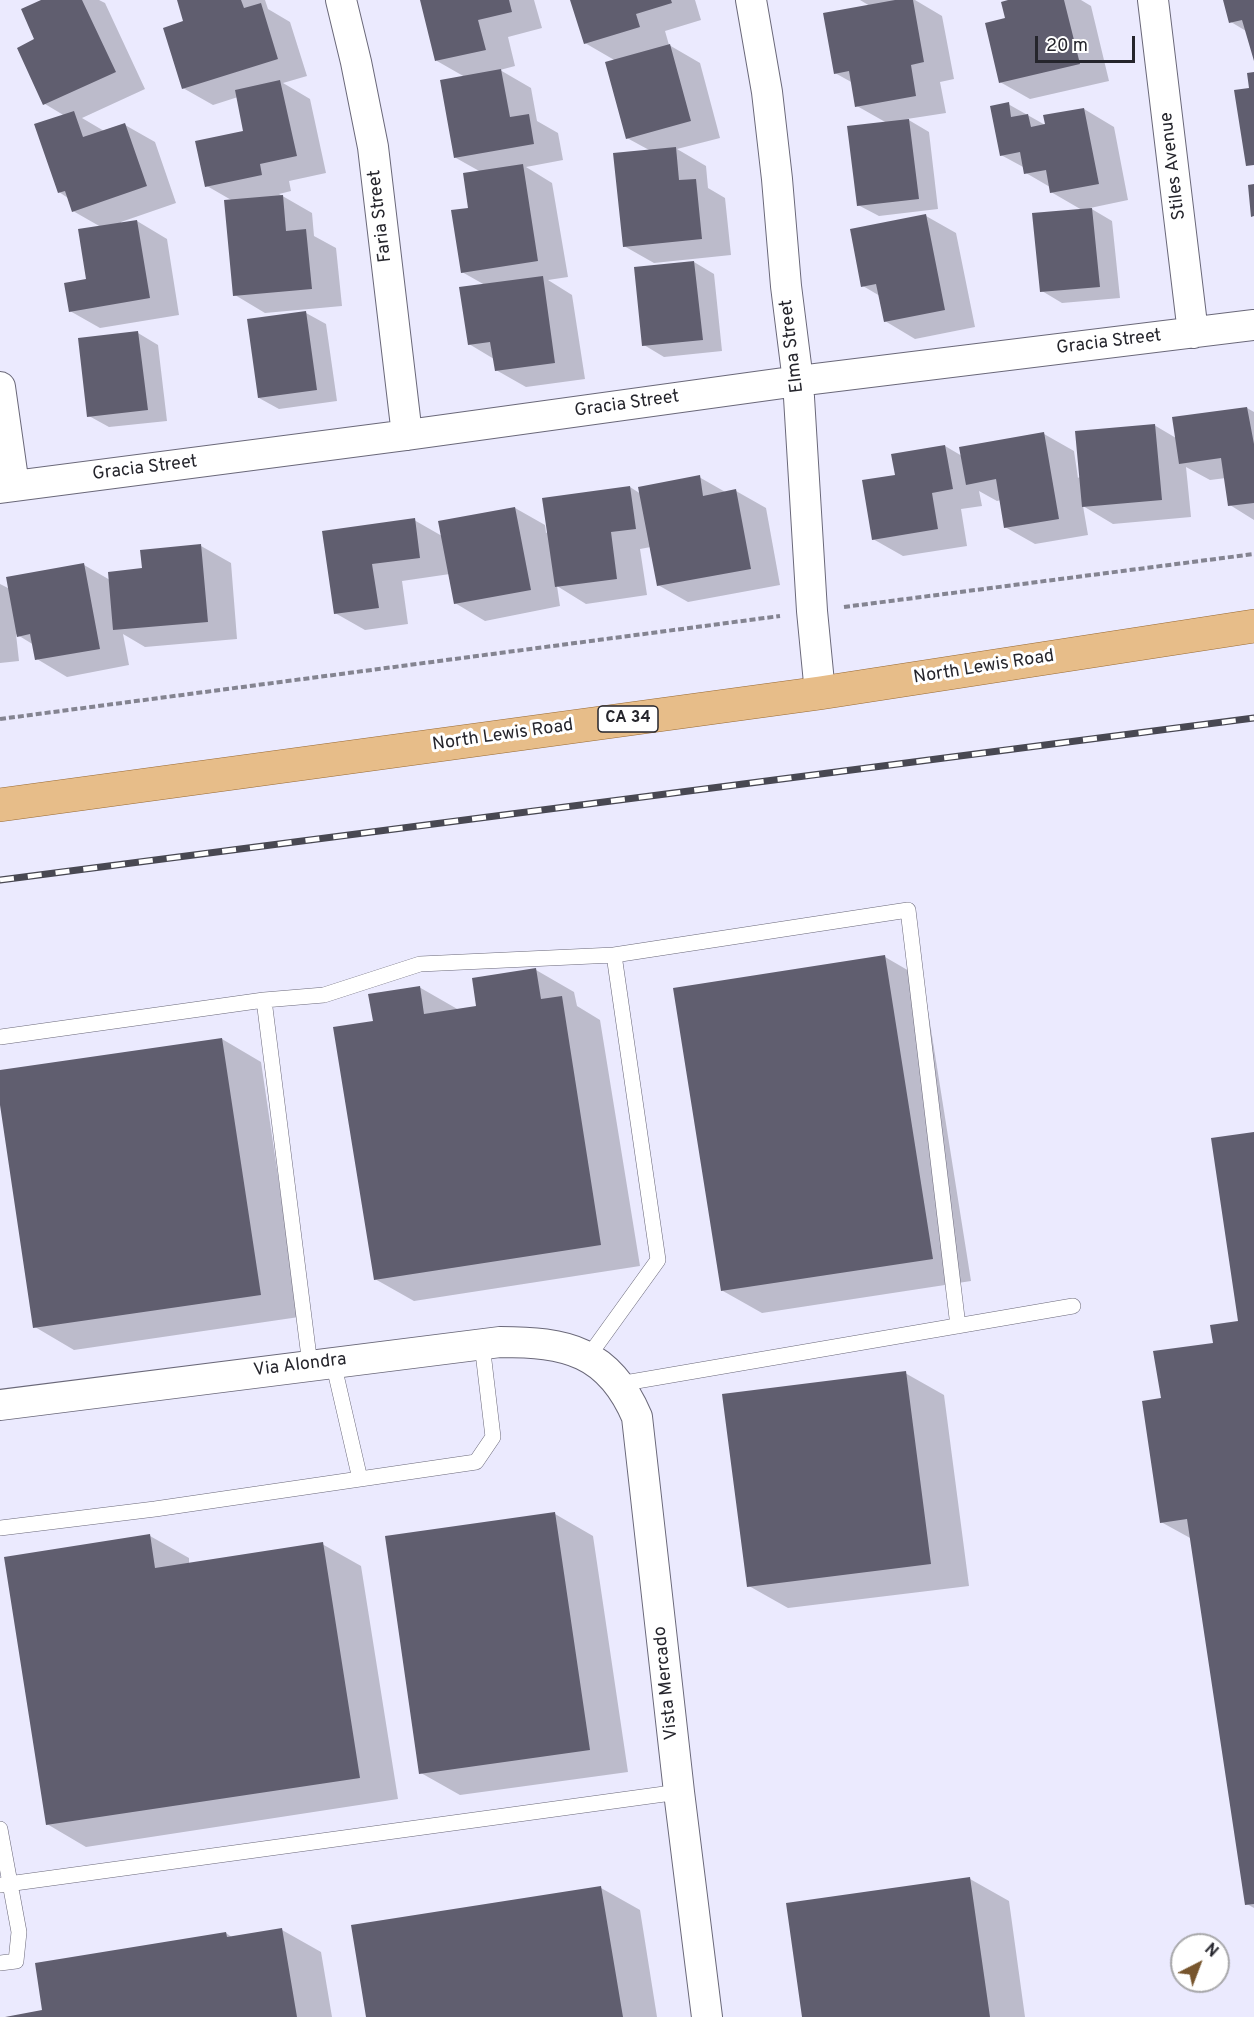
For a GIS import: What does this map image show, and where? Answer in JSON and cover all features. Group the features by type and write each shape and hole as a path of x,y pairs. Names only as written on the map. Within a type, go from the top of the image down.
{"main road":[{"name":"North Lewis Road","path":"0,805 820,693 1254,626"}],"street":[{"name":"Faria Street","path":"341,0 373,147 407,435"},
{"name":"Elma Street","path":"751,0 767,92 798,381 812,611 820,693"},
{"name":"Stiles Avenue","path":"1153,0 1193,333"},
{"name":"Gracia Street","path":"7,487 798,381 1254,325"},
{"path":"0,387 7,487"},
{"name":"Via Alondra","path":"0,1405 482,1344 530,1342 569,1348 593,1359"},
{"name":"Vista Mercado","path":"593,1359 619,1384 630,1400 637,1417 707,2017"}],"lane":[{"path":"0,1037 264,1000 324,995 420,964 614,955 908,910 958,1326"},
{"path":"593,1359 658,1260 614,955"},
{"path":"264,1000 322,1364 360,1479"},
{"path":"619,1384 1073,1306"},
{"path":"0,1528 155,1509 476,1462 493,1437 482,1344"},
{"path":"5,1885 679,1792"},
{"path":"0,1829 5,1885 19,1932 16,1961 0,1963"}],"path":[{"path":"870,604 1254,554"},
{"path":"0,719 747,621"}],"building":[{"path":"41,0 82,0 116,72 43,105 17,48 34,39 21,9"},
{"path":"177,0 241,0 244,8 261,3 278,59 182,89 163,28 183,21"},
{"path":"420,0 509,0 512,12 478,20 486,50 435,61"},
{"path":"570,0 671,0 672,3 636,14 640,27 584,44"},
{"path":"895,0 913,0 924,62 911,65 916,96 855,107 849,71 834,74 823,13"},
{"path":"1064,0 1080,64 999,83 985,23 1005,18 1001,2"},
{"path":"1223,0 1254,0 1254,61 1242,20 1229,23"},
{"path":"670,44 691,121 626,139 605,62"},
{"path":"501,69 510,117 529,114 534,144 454,158 440,80"},
{"path":"1254,72 1254,165 1246,166 1234,90 1249,88 1247,73"},
{"path":"280,80 297,156 260,164 262,175 205,187 195,141 243,131 235,90"},
{"path":"1009,102 1011,117 1028,114 1031,127 1045,124 1043,115 1084,108 1099,184 1050,193 1046,170 1024,174 1020,152 1000,156 990,106"},
{"path":"74,111 83,137 125,123 147,186 72,212 65,191 58,193 34,124"},
{"path":"909,119 919,199 857,206 847,126"},
{"path":"676,147 679,180 696,179 702,239 623,247 613,153"},
{"path":"523,164 538,261 461,273 451,210 468,208 463,173"},
{"path":"1254,184 1254,216 1251,217 1248,185"},
{"path":"283,195 286,231 306,229 312,289 233,296 224,200"},
{"path":"1092,208 1100,287 1040,292 1032,213"},
{"path":"926,214 945,310 884,322 876,284 861,287 850,229"},
{"path":"137,220 150,298 69,312 64,283 86,279 78,229"},
{"path":"694,261 703,340 642,346 634,267"},
{"path":"543,276 555,363 495,371 490,342 468,345 459,287"},
{"path":"306,311 317,390 258,398 247,319"},
{"path":"138,331 148,410 87,417 78,338"},
{"path":"1247,407 1254,444 1254,503 1228,506 1221,458 1179,464 1172,417"},
{"path":"1155,424 1162,500 1082,507 1075,431"},
{"path":"1044,432 1059,519 1004,528 996,479 966,485 959,447"},
{"path":"945,445 953,489 932,493 938,529 872,540 862,480 895,475 891,454"},
{"path":"700,475 703,496 736,489 751,569 657,586 638,487"},
{"path":"630,486 636,529 611,532 617,579 555,587 542,498"},
{"path":"515,507 531,590 454,604 438,521"},
{"path":"415,518 420,558 372,564 379,608 334,614 322,531"},
{"path":"201,544 208,622 113,630 108,572 142,568 140,550"},
{"path":"84,563 100,649 35,660 30,634 17,637 6,577"},
{"path":"885,955 933,1259 721,1291 673,988"},
{"path":"536,968 541,999 562,996 601,1245 374,1280 333,1027 373,1021 368,994 420,986 424,1014 476,1006 472,978"},
{"path":"222,1038 261,1295 33,1328 0,1105 0,1070"},
{"path":"1254,1132 1254,1904 1245,1905 1187,1519 1160,1523 1142,1401 1161,1398 1153,1351 1213,1343 1210,1325 1238,1321 1211,1138"},
{"path":"906,1371 931,1564 747,1587 722,1394"},
{"path":"555,1512 590,1750 419,1774 385,1536"},
{"path":"150,1534 155,1568 323,1542 360,1778 46,1825 4,1557"},
{"path":"970,1877 990,2017 802,2017 786,1903"},
{"path":"601,1886 623,2017 366,2017 351,1925"},
{"path":"282,1928 297,2017 5,2017 42,2010 35,1963 226,1932 227,1937"}],"railway":[{"path":"0,880 1254,718"}]}
